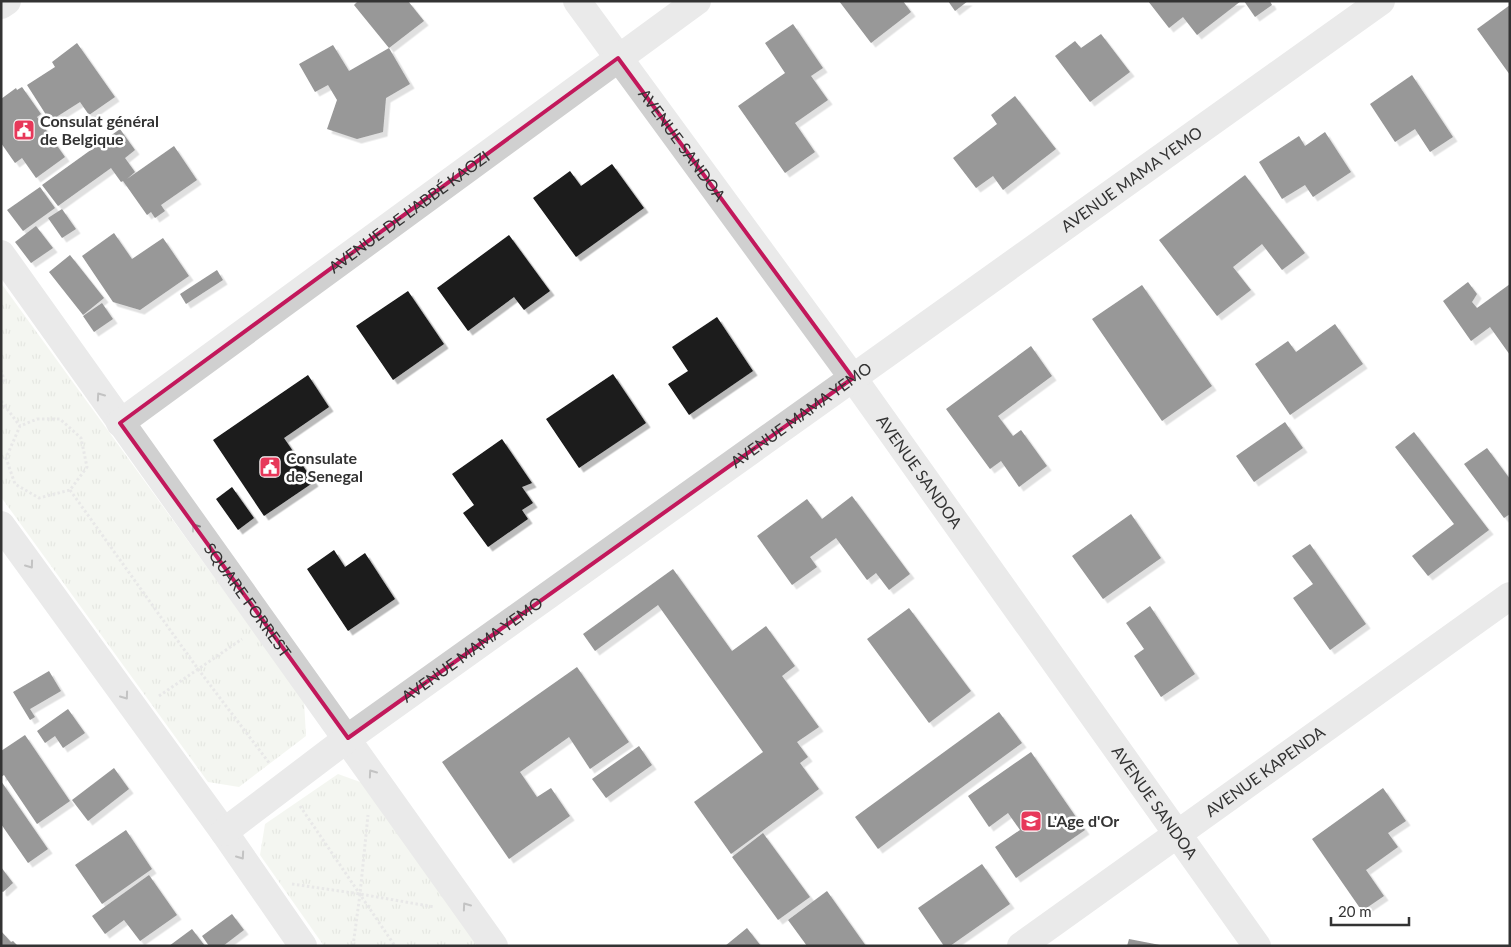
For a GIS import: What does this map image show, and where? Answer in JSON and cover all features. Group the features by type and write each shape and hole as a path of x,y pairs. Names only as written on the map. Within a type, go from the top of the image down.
{"street":[{"path":"1,5 7,1"},
{"name":"AVENUE SANDOA","path":"578,1 853,378 1257,946"},
{"name":"AVENUE DE L'ABBÉ KAOZI","path":"120,423 697,1"},
{"name":"AVENUE MAMA YEMO","path":"224,832 348,738 1381,1"},
{"name":"SQUARE FORREST","path":"1,254 120,423 348,738 494,946"},
{"path":"1,525 224,832 303,946"},
{"name":"AVENUE KAPENDA","path":"1021,946 1510,596"}],"path":[{"path":"1,370 4,380 1,384"},
{"path":"1,401 20,426"},
{"path":"37,419 60,419 81,438 87,467 70,490 39,498 15,484 6,458 20,426 37,419"},
{"path":"70,490 198,669 285,785 395,946"},
{"path":"158,697 265,623"},
{"path":"352,946 360,894 368,814"},
{"path":"257,879 360,894 471,914"}],"highlighted area":[{"path":"618,58 853,378 348,738 120,423"}],"green space":[{"path":"1,283 304,701 306,736 239,787 208,782 1,497"},
{"path":"338,774 363,783 479,946 324,946 260,855 265,824"}],"building":[{"path":"358,1 408,1 424,21 389,48 354,5"},
{"path":"839,1 903,1 911,12 871,43"},
{"path":"948,1 968,1 955,11"},
{"path":"1148,1 1241,1 1197,35 1183,17 1169,28"},
{"path":"1244,1 1270,1 1272,5 1255,17"},
{"path":"1510,5 1510,75 1477,29"},
{"path":"793,24 823,68 811,76 828,100 795,123 815,152 785,173 738,106 785,73 765,43"},
{"path":"1101,34 1130,72 1090,102 1055,56 1075,41 1081,48"},
{"path":"77,43 115,97 89,115 80,102 50,121 27,85 55,67 52,62"},
{"path":"333,45 349,71 389,48 410,84 386,98 383,132 357,139 327,129 337,100 328,85 315,92 299,64"},
{"path":"1412,75 1453,137 1430,152 1415,129 1395,142 1370,104"},
{"name":"Consulat général de Belgique","path":"22,87 41,114 37,117 65,157 36,178 22,158 15,163 1,143 1,99 16,88 17,90"},
{"path":"1015,96 1056,149 1003,190 993,176 976,188 953,158 997,124 991,115"},
{"path":"120,129 135,150 125,158 135,172 127,179 174,146 197,180 161,205 165,211 155,218 151,212 147,215 123,181 121,182 111,168 58,206 42,185"},
{"path":"1325,132 1351,172 1313,197 1305,185 1282,199 1259,162 1299,136 1305,146"},
{"path":"612,164 644,208 576,257 533,198 570,171 581,186"},
{"path":"1245,175 1305,253 1282,270 1262,244 1233,267 1251,290 1217,316 1159,240"},
{"path":"40,187 55,208 23,231 7,210"},
{"path":"62,209 76,229 62,238 48,218"},
{"path":"36,226 53,248 31,263 15,242"},
{"path":"114,233 132,259 163,238 189,276 140,310 113,302 82,256"},
{"path":"509,235 550,291 524,310 514,297 468,331 437,288"},
{"path":"70,255 104,298 83,315 49,272"},
{"path":"217,270 223,280 186,304 180,294"},
{"path":"1468,282 1477,294 1472,302 1477,308 1510,284 1510,355 1490,327 1471,341 1443,301"},
{"path":"1142,285 1212,386 1162,421 1092,319"},
{"path":"408,291 444,344 393,380 356,326"},
{"path":"102,303 113,319 94,332 83,316"},
{"path":"717,317 753,371 689,415 668,384 688,371 672,347"},
{"path":"1335,324 1363,364 1290,415 1255,364 1288,341 1296,352"},
{"path":"1031,346 1052,376 998,416 1013,436 1021,430 1047,466 1019,487 1001,461 990,469 946,409"},
{"path":"613,374 646,423 579,468 546,419"},
{"path":"308,375 329,407 284,438 314,482 264,516 213,440"},
{"path":"1285,422 1303,448 1254,482 1236,456"},
{"path":"1414,432 1489,530 1428,576 1412,556 1454,524 1395,447"},
{"path":"502,439 532,483 522,487 533,503 522,510 528,519 488,547 463,513 474,505 452,474"},
{"path":"1487,448 1510,479 1510,514 1504,518 1464,464"},
{"path":"232,487 254,518 238,530 216,499"},
{"path":"852,496 910,574 889,590 876,573 867,580 836,538 810,557 817,567 792,585 757,536 807,499 822,519"},
{"path":"1131,514 1161,558 1103,599 1072,556"},
{"path":"1310,544 1366,624 1330,650 1293,598 1313,584 1292,556"},
{"path":"334,550 345,567 365,553 395,599 348,631 307,569"},
{"path":"673,569 732,651 766,626 795,666 782,676 819,727 797,742 808,757 800,763 819,789 731,854 694,802 763,752 658,605 595,651 583,634"},
{"path":"1150,606 1195,674 1161,697 1134,656 1144,649 1126,623"},
{"path":"909,608 971,691 929,723 867,639"},
{"path":"577,667 629,742 590,769 569,737 520,772 537,797 551,788 570,816 509,859 442,762"},
{"path":"49,671 61,691 30,709 35,717 30,720 13,692"},
{"path":"68,709 85,733 63,748 55,736 45,743 37,731"},
{"path":"999,712 1022,743 878,849 855,817"},
{"path":"25,735 70,801 37,824 4,775 1,777 1,751"},
{"path":"639,746 652,765 606,798 592,779"},
{"path":"1031,752 1085,830 1016,878 995,847 1020,830 1008,813 989,827 968,796"},
{"path":"114,768 129,789 88,821 72,800"},
{"path":"1,781 48,849 28,863 1,824"},
{"path":"1383,788 1406,821 1388,833 1398,847 1366,870 1384,896 1362,911 1312,839"},
{"path":"126,830 152,869 102,904 75,865"},
{"path":"763,833 810,897 778,920 732,857"},
{"path":"982,864 1010,904 950,946 944,946 918,908"},
{"path":"1,867 13,883 3,892 1,891"},
{"path":"149,875 177,915 140,941 124,920 105,934 92,916"},
{"path":"827,891 866,946 807,946 788,920"},
{"path":"232,914 244,930 223,946 209,946 202,936"},
{"path":"747,928 761,946 725,946"},
{"path":"192,929 205,946 169,946"},
{"path":"1,931 11,942 13,941 18,946 1,946"},
{"path":"1129,939 1160,945 1160,946 1127,946"}],"place":[{"name":"Consulat général de Belgique","path":"24,130"},
{"name":"Consulate de Senegal","path":"270,467"},
{"name":"L'Age d'Or","path":"1031,821"}]}
